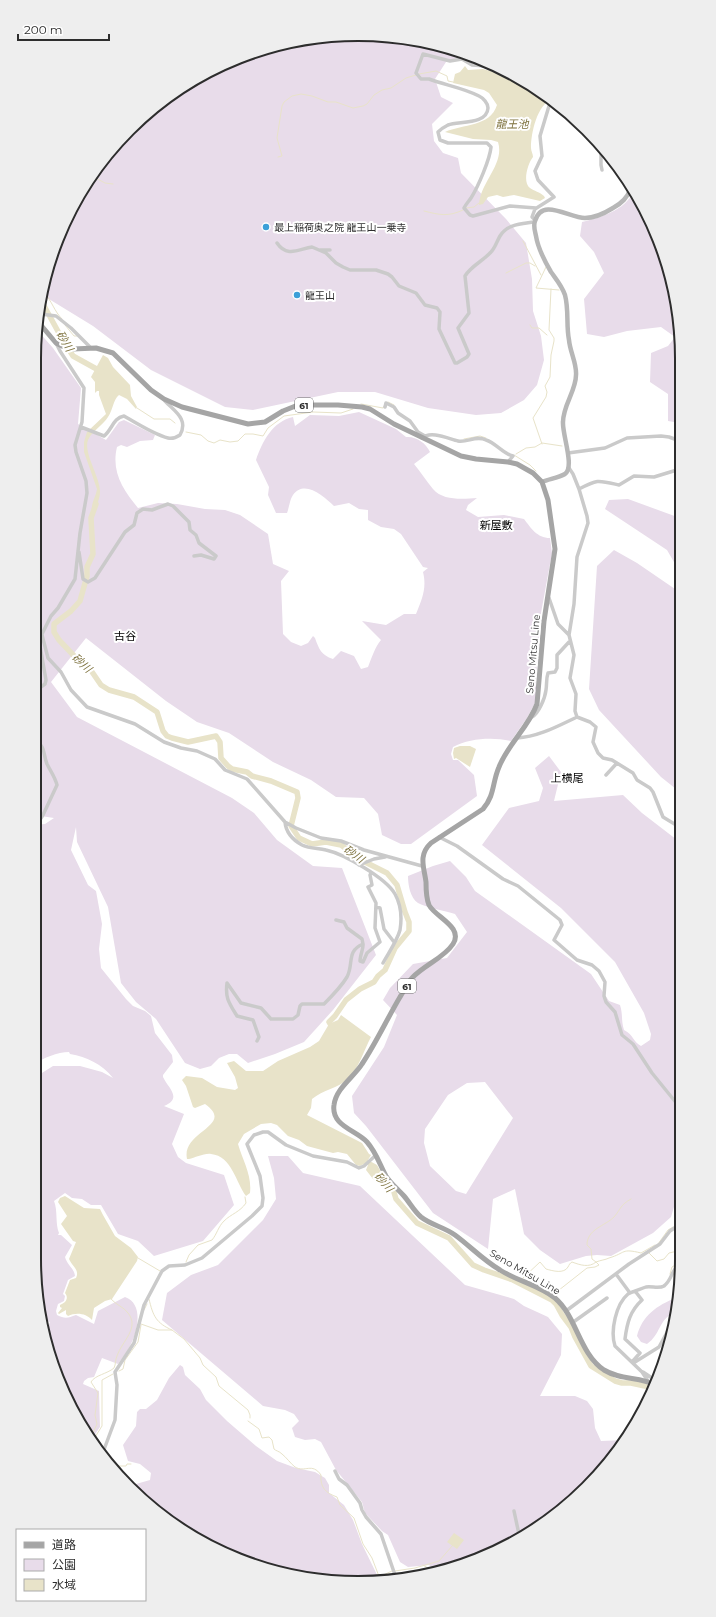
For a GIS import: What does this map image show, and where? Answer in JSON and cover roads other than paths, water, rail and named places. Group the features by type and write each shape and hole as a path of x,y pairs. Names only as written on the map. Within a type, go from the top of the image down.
{"main road":[{"name":"61","path":"43,328 56,343 62,346 73,349 101,349 113,353 152,390 164,399 182,407 248,424 265,422 283,411 298,405 354,406 370,409 461,456 476,460 508,462 527,469 542,482"},
{"name":"Seno Mitsu Line","path":"542,482 548,500 555,548 542,636 539,696 537,704 532,717 499,765 491,797 488,803 483,809 438,837 424,850 422,866 428,904 453,928 455,933 455,941 446,951 410,980 384,1023 362,1065 340,1092 334,1102 335,1114 342,1125 366,1140 388,1178 401,1191 415,1211 422,1217 455,1235 499,1270 552,1296 566,1311 588,1354 594,1362 603,1369 616,1376 648,1382"}],"street":[{"path":"461,58 450,61 423,54 416,73 421,78 429,79 478,96 486,102 488,107 487,111 481,118 475,121 447,126 438,132 440,140 448,144 486,143 491,147 482,175 471,198 464,208 473,216 510,206 536,208"},
{"path":"464,60 472,65 480,66"},
{"path":"535,221 532,215 536,208 554,197 538,180 535,171 542,156 540,136 544,118 549,106"},
{"path":"601,155 602,170"},
{"path":"542,482 562,476 566,473 568,468 568,453 563,432 563,421 564,411 576,376 576,367 568,338 567,303 559,283 540,252 535,231 535,221 538,214 549,209 580,218 593,217 608,211 623,201 628,192"},
{"path":"277,243 279,246 291,252 301,251 312,247 326,253 336,263 350,270 376,270 388,274 399,286 416,293 425,305 437,308 441,317 439,329 455,363 457,363 468,357 469,354 458,328 468,313 465,276 482,258 492,252 501,234 506,229 511,226 535,221"},
{"path":"320,250 330,250"},
{"path":"44,314 54,315 91,348"},
{"path":"41,640 51,616 73,584 87,493 84,471 75,449 81,427 84,388 56,343"},
{"path":"81,427 104,436 116,420 121,416 124,416 161,436 169,438 178,436 183,428 181,417 164,399"},
{"path":"385,407 386,403 391,405 410,421 423,437 434,435 458,441 475,438 487,440 513,456 508,462"},
{"path":"568,453 605,448 627,438 661,436 675,439"},
{"path":"568,468 573,474 579,489 588,523 577,557 574,604 568,634 569,642 574,655 570,678 576,694 575,711 577,717"},
{"path":"579,489 594,481 619,485 634,476 654,477 675,471"},
{"path":"79,552 81,554 81,570 86,582 95,578 126,532 134,525 137,513 143,509 152,510 168,504 173,506 189,522 190,530 196,535 199,543 216,556 214,559 201,555 194,556"},
{"path":"548,596 558,624 568,634"},
{"path":"42,635 48,658 61,672 71,690 87,707 135,724 164,742 181,748 198,751 215,759 225,770 247,779 268,804 287,823 314,835 341,841 364,850 422,866"},
{"path":"532,717 539,709 546,691 546,677 548,673 555,672 558,668 557,655 569,642"},
{"path":"41,652 46,680 45,684 41,687"},
{"path":"517,738 524,738 547,731 577,717 594,724 596,727 593,742 598,753 603,758 612,760 629,770 637,780 650,788 653,792 660,814 666,820 675,825"},
{"path":"41,745 47,764 54,775 57,786 41,818"},
{"path":"606,775 617,763"},
{"path":"287,823 286,827 289,834 301,845 326,850 361,865 389,886 395,894 399,906 401,922 399,932 383,963"},
{"path":"438,837 457,846 503,879 518,886 560,920 562,925 554,940 555,942 577,960 592,965 599,971 605,982 604,996 606,1002 615,1012 622,1035 633,1044 652,1073 675,1101"},
{"path":"361,865 368,861 386,856"},
{"path":"336,920 344,922 346,928 362,939 364,946 360,952 361,962 364,961 367,953 380,942 375,928 376,903 368,887 372,885 371,873"},
{"path":"376,908 380,908 384,929 394,942"},
{"path":"257,1040 259,1037 253,1020 237,1016 228,1001 226,994 227,983 241,1003 261,1008 271,1019 293,1019 298,1015 302,1004 321,1004 326,1002 346,978 352,957 352,951 363,944"},
{"path":"104,1449 115,1420 117,1385 115,1372 134,1343 141,1315 148,1296 163,1269 174,1265 185,1265 207,1254 262,1206 263,1198 260,1176 247,1144 254,1136 263,1132 268,1132 286,1145 313,1156 341,1160 359,1168 364,1166 376,1155"},
{"path":"566,1311 660,1244 670,1231 675,1228"},
{"path":"648,1382 642,1372 616,1348 614,1344 614,1328 617,1313 623,1299 630,1293 646,1287 661,1287 665,1285 675,1268"},
{"path":"616,1274 630,1293"},
{"path":"633,1363 640,1353 626,1339 626,1327 634,1307 642,1300 635,1291"},
{"path":"572,1323 607,1298"},
{"path":"633,1363 642,1356 659,1347 665,1335"},
{"path":"642,1372 644,1371 652,1378"},
{"path":"335,1471 339,1480 347,1485 360,1502 362,1510 366,1516 381,1534 395,1573"},
{"path":"514,1511 519,1532"}],"water":[{"name":"龍王池","path":"465,66 468,70 483,69 494,72 516,83 546,103 539,113 534,127 531,142 533,157 529,164 526,177 526,181 530,188 545,198 540,201 514,195 503,197 497,195 488,197 483,204 479,205 483,189 498,158 498,142 473,139 445,132 482,121 493,112 497,105 489,93 484,90 453,83 455,74 460,72"},
{"path":"103,355 108,358 113,367 130,385 131,396 137,407 136,409 127,399 119,395 115,400 108,417 88,440 88,451 100,491 97,504 94,511 92,511 92,505 97,489 84,452 84,442 87,432 106,414 99,391 95,393 95,382 91,377"},
{"path":"460,746 470,746 476,749 470,767 456,758 454,759 454,748"},
{"path":"341,1015 371,1037 352,1075 344,1082 312,1099 311,1108 307,1115 362,1143 371,1155 368,1160 377,1165 385,1179 396,1190 396,1197 381,1177 378,1177 377,1181 373,1179 366,1170 368,1165 366,1163 360,1166 356,1165 347,1154 338,1152 333,1153 307,1146 299,1140 288,1136 277,1125 271,1123 261,1124 244,1134 238,1144 250,1180 250,1193 246,1196 229,1165 218,1156 208,1154 187,1159 187,1150 192,1142 211,1124 214,1118 213,1112 205,1104 195,1108 193,1107 186,1086 182,1080 186,1076 202,1078 217,1087 235,1090 238,1088 235,1077 227,1063 234,1061 246,1071 263,1071 278,1061 310,1047 319,1041 329,1024 338,1020"},
{"path":"65,1196 84,1208 100,1209 115,1236 131,1248 138,1257 137,1261 112,1299 105,1301 94,1308 92,1320 81,1314 68,1316 66,1314 66,1310 59,1314 58,1313 62,1308 60,1305 66,1300 67,1297 65,1293 70,1280 76,1278 77,1275 76,1270 69,1259 76,1242 73,1241 61,1224 67,1216 58,1202 60,1198"},
{"path":"454,1533 464,1540 457,1549 447,1542"}],"waterway":[{"path":"419,74 436,71 447,76 448,81 453,82"},
{"path":"278,157 282,156 277,138 282,106 284,102 292,96 301,94 312,96 328,102 336,102 353,108 367,104 374,95 382,90 391,88 406,78 416,75"},
{"path":"97,179 105,183 113,184"},
{"path":"466,208 474,207 479,203"},
{"path":"424,211 444,215 453,214 463,210"},
{"path":"523,241 541,275"},
{"path":"506,273 526,263 530,263 535,266"},
{"path":"546,267 536,288 559,290"},
{"path":"542,444 533,418 546,397 547,392 545,386 550,377 551,355 554,341 554,338 549,330 551,289"},
{"path":"47,297 62,319"},
{"name":"砂川","path":"45,308 73,356 102,372"},
{"path":"65,325 74,336 77,336"},
{"path":"530,325 532,328 539,328 547,335"},
{"path":"388,402 394,405"},
{"path":"361,404 383,408 384,406"},
{"path":"137,408 154,419 170,419 175,423"},
{"path":"186,432 201,435 208,441 214,443 220,440 230,442 238,441 245,434 263,436 268,428 284,416 313,412 341,413 353,409"},
{"path":"464,439 480,436 486,438"},
{"path":"516,454 526,448 535,447 542,443 562,446"},
{"path":"514,455 530,465 536,471"},
{"name":"砂川","path":"96,504 91,518 93,554 87,567 87,576 80,601 71,611 54,624 54,632 59,640 79,661 90,669 101,685 109,690 134,697 157,712 163,731 167,736 188,742 216,736 220,742 221,758 232,769 247,772 252,776 271,781 297,792 298,798 291,826 299,838 312,844 326,842 341,845 363,861 387,873 397,885 409,922 409,931 395,948 385,970 374,982 360,989 346,1000 329,1022 333,1029"},
{"name":"砂川","path":"393,1189 396,1199 417,1223 449,1238 473,1265 513,1280 552,1300 571,1327 591,1366 615,1381 648,1387"},
{"path":"186,1262 189,1255 198,1245 212,1240 224,1221 244,1206 246,1203 245,1197"},
{"path":"523,1278 540,1262 546,1269 552,1271 564,1271 572,1262 581,1265 590,1265 596,1262 592,1259 591,1249 587,1245 590,1235 593,1231 614,1217 623,1205 631,1199"},
{"path":"658,1244 668,1230 673,1227"},
{"path":"554,1294 587,1268 599,1265 596,1262 627,1251 641,1253 655,1245"},
{"path":"648,1252 657,1261 664,1259 669,1253 675,1252"},
{"path":"138,1258 160,1271"},
{"path":"670,1274 672,1267 675,1265"},
{"path":"93,1433 97,1424 95,1415 98,1393 91,1382 95,1378 114,1368 119,1350 129,1334 132,1324 126,1311 111,1299"},
{"path":"149,1299 156,1318 162,1325 172,1330"},
{"path":"144,1310 147,1304"},
{"path":"141,1324 158,1330 172,1330 184,1339 200,1358 203,1365 216,1377 219,1386 248,1410 250,1418"},
{"path":"119,1371 123,1369 125,1360 138,1342 141,1325"},
{"path":"95,1437 102,1426 102,1380 113,1374"},
{"path":"248,1421 259,1429 262,1438 269,1437 272,1440 274,1449 281,1453 295,1467 299,1469 311,1468 318,1471 321,1475 324,1489 337,1497 340,1505 354,1518 363,1544 372,1558 378,1575"},
{"path":"118,1466 131,1464"},
{"path":"395,1571 415,1568 439,1561 453,1545"},
{"path":"423,1565 428,1568"},
{"path":"385,1574 392,1571"}],"place":[{"name":"最上稲荷奥之院 龍王山一乗寺","path":"266,227"},
{"name":"龍王山","path":"297,295"}],"district":[{"name":"新屋敷","path":"496,525"},
{"name":"古谷","path":"125,636"},
{"name":"上横尾","path":"567,778"}]}
